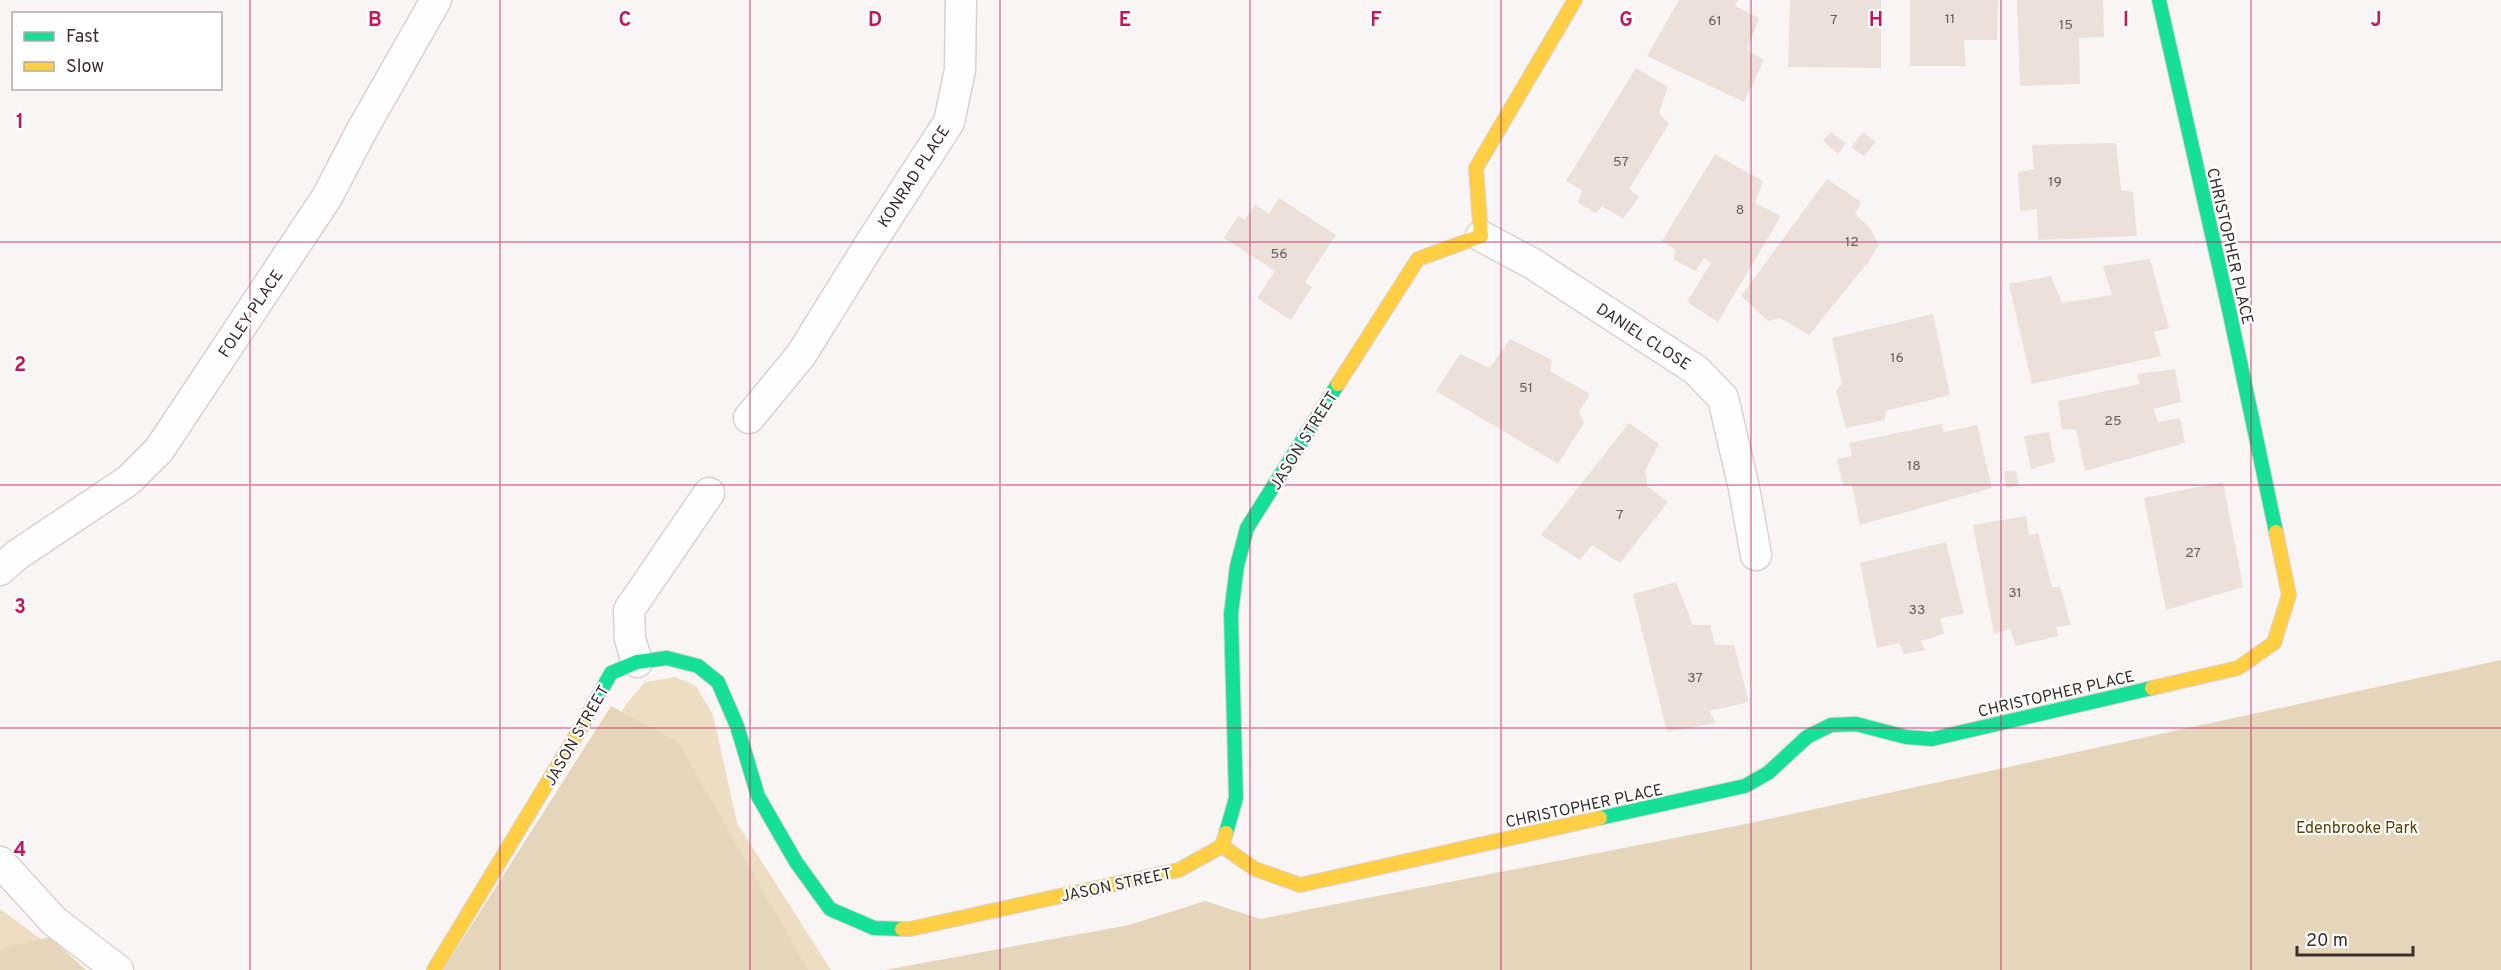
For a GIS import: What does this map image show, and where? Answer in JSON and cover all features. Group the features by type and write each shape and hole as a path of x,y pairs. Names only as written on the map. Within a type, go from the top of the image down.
{"street":[{"name":"FOLEY PLACE","path":"0,570 17,555 129,480 159,450 327,196 436,0"},
{"name":"KONRAD PLACE","path":"749,418 801,356 949,122 960,70 961,0"},
{"path":"1481,236 1476,168 1574,0"},
{"name":"CHRISTOPHER PLACE","path":"1222,846 1255,869 1300,885 1752,784 1771,771 1806,737 1830,725 1856,724 1902,738 1932,739 2238,668 2274,643 2289,595 2230,314 2159,0"},
{"name":"JASON STREET","path":"434,970 572,744 611,673 637,662 667,658 698,666 718,682 737,726 758,796 796,862 830,909 874,928 910,929 1179,870 1222,846 1236,798 1231,614 1237,566 1247,528 1418,259 1481,236"},
{"name":"DANIEL CLOSE","path":"1481,236 1533,264 1696,370 1723,398 1744,488 1756,555"},
{"path":"637,662 630,639 629,610 709,493"},
{"path":"0,862 54,921 118,970"}],"shaded area":[{"path":"675,677 696,686 713,715 737,823 831,970 458,970 627,703 645,682"},
{"path":"0,909 83,970 0,970"}],"green space":[{"name":"Edenbrooke Park","path":"2501,660 2501,970 885,970 1129,925 1205,901 1260,919 1741,825"},
{"path":"611,706 678,742 808,970 443,970"},
{"path":"50,937 86,970 0,970 0,949"}],"building":[{"path":"1679,0 1738,0 1735,6 1759,18 1747,50 1764,60 1744,102 1647,56"},
{"path":"1790,0 1881,0 1881,68 1788,67"},
{"path":"1910,0 1998,0 1997,40 1964,40 1966,66 1910,66"},
{"path":"2017,0 2103,0 2104,37 2079,38 2080,84 2020,86"},
{"path":"1636,68 1668,87 1659,113 1669,124 1629,189 1639,197 1623,219 1602,206 1596,213 1578,203 1582,190 1566,181"},
{"path":"1831,132 1846,143 1838,154 1823,141"},
{"path":"1863,132 1876,142 1864,156 1851,147"},
{"path":"2116,143 2121,190 2133,192 2137,236 2038,240 2037,209 2020,211 2018,172 2034,169 2032,145"},
{"path":"1715,154 1763,181 1755,203 1781,216 1718,322 1687,302 1711,263 1704,258 1695,271 1673,259 1676,250 1662,241"},
{"path":"1827,179 1861,202 1855,214 1871,229 1879,245 1869,261 1809,335 1780,318 1768,321 1741,296"},
{"path":"1279,198 1336,235 1305,282 1312,287 1291,320 1257,298 1275,271 1224,238 1238,216 1245,220 1255,204 1269,214"},
{"path":"2150,259 2169,328 2154,332 2161,356 2032,384 2009,284 2051,276 2062,303 2112,295 2103,266"},
{"path":"1933,314 1950,395 1885,411 1885,420 1846,428 1836,391 1842,384 1832,338"},
{"path":"1510,339 1552,360 1550,371 1590,394 1579,412 1584,423 1558,464 1436,391 1460,354 1490,368"},
{"path":"2175,369 2181,402 2153,409 2158,422 2180,418 2185,443 2085,471 2076,430 2062,429 2058,401 2140,384 2137,374"},
{"path":"1629,423 1659,444 1645,471 1648,487 1668,502 1620,563 1592,545 1580,560 1541,535"},
{"path":"1941,424 1944,432 1977,425 1992,488 1860,525 1852,485 1843,485 1837,459 1852,456 1849,443"},
{"path":"2049,432 2055,462 2031,469 2024,436"},
{"path":"2004,471 2016,471 2019,486 2006,488"},
{"path":"2223,482 2243,587 2166,610 2144,498"},
{"path":"2026,516 2029,535 2038,533 2052,587 2060,587 2071,625 2056,627 2058,636 2016,646 2010,629 1994,634 1973,525"},
{"path":"1946,542 1964,614 1940,618 1944,634 1921,641 1925,650 1904,654 1899,643 1877,648 1860,563"},
{"path":"1676,582 1693,625 1710,625 1715,645 1734,645 1749,702 1709,711 1716,723 1667,732 1633,594"}],"traffic: fast":[{"path":"2159,0 2230,314 2276,532"},
{"path":"1226,833 1236,798 1231,614 1237,566 1247,528 1338,384"},
{"path":"583,724 611,673 637,662 667,658 698,666 718,682 737,726 758,796 796,862 830,909 874,928 902,929"},
{"path":"1600,818 1745,786 1768,773 1807,737 1831,725 1856,724 1906,737 1932,739 2152,688"}],"traffic: slow":[{"path":"1338,384 1418,259 1481,236 1476,168 1575,0"},
{"path":"2152,688 2238,668 2274,643 2289,595 2276,532"},
{"path":"434,970 583,724"},
{"path":"1222,846 1255,869 1300,885 1600,818"},
{"path":"902,929 1179,870 1222,846 1226,833"}]}
